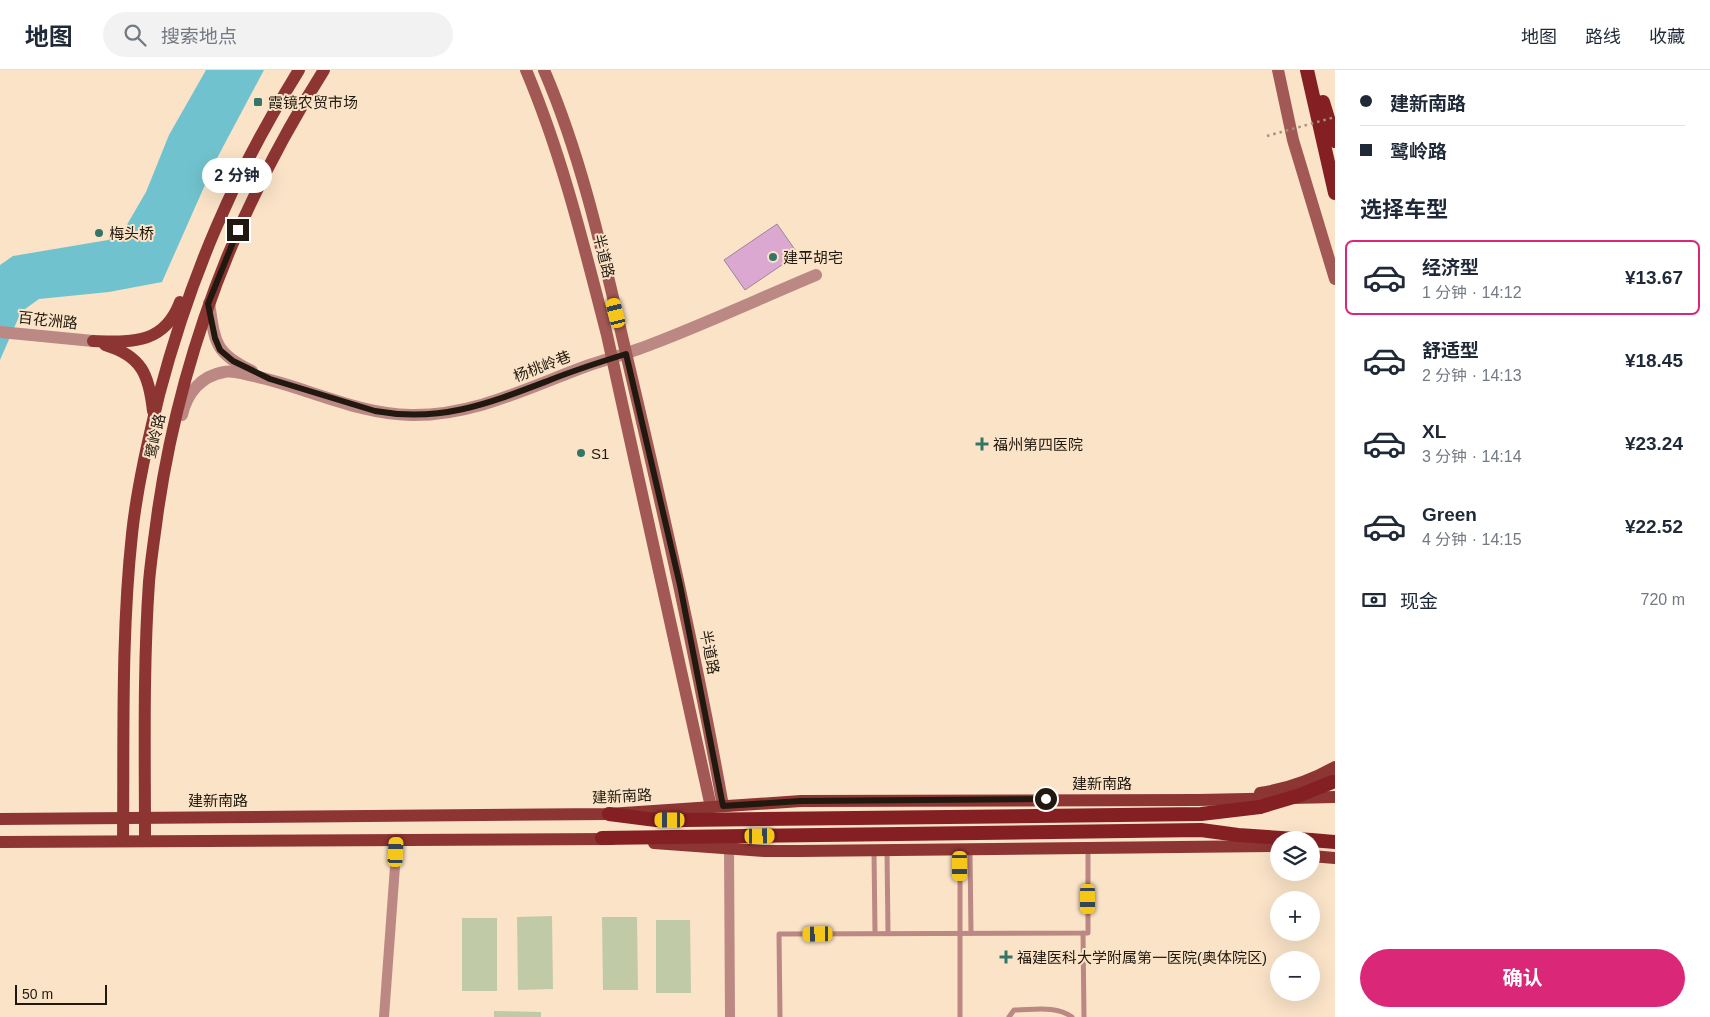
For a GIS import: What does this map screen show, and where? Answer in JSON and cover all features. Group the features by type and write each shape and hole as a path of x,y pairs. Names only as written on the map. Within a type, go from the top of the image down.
{"highway":[{"path":"1307,70 1335,193"},
{"path":"1313,70 1335,141"},
{"path":"609,814 656,820 685,820 1201,814 1260,807 1300,795 1335,780"},
{"path":"602,838 1201,830 1270,837"},
{"path":"1320,842 1335,844"}],"main road":[{"name":"鹭岭路","path":"123,841 124,690 128,577 139,488 154,418 176,332 198,270 226,202 254,148 299,70"},
{"name":"鹭岭路","path":"145,841 145,730 149,582 164,469 177,410 208,304 252,199 299,109 324,70"},
{"name":"半道路","path":"526,70 538,100 579,227 717,807"},
{"name":"半道路","path":"544,70 563,119 580,173 626,354 680,585 717,807"},
{"path":"1278,70 1293,140 1335,279"},
{"path":"93,341 136,341 155,334 173,316 189,277 198,270"},
{"path":"93,341 118,349 131,356 139,364 148,381 154,418"},
{"path":"1198,800 1266,792 1288,787 1335,767"},
{"name":"建新南路","path":"0,818 609,814 801,801 1198,800 1335,797"},
{"path":"0,842 602,838 729,849 790,851 1270,846"},
{"path":"1320,845 1335,844"},
{"path":"1218,846 1270,852"},
{"path":"1320,857 1335,858"}],"street":[{"name":"杨桃岭巷","path":"270,379 375,411 392,414 431,414 478,407 611,358 652,345 816,275"},
{"path":"208,304 215,338 220,350 233,361 270,379"},
{"name":"百花洲路","path":"6,333 93,341"},
{"path":"164,469 176,442 188,397 199,384 214,375 231,371 270,379"},
{"path":"384,1017 397,840"},
{"path":"729,849 730,1017"}],"lane":[{"path":"780,1017 779,934 1088,933 1088,848"},
{"path":"960,1017 960,933 965,849"},
{"path":"965,849 971,933"},
{"path":"875,933 880,850"},
{"path":"880,850 888,933"},
{"path":"1083,933 1084,1017"},
{"path":"1010,1017 1014,1010 1055,1009 1072,1017"}],"path":[{"path":"1267,136 1335,117"}],"green space":[{"path":"552,916 553,989 518,990 517,917"},
{"path":"602,917 637,917 638,990 603,990"},
{"path":"462,918 497,918 497,991 462,991"},
{"path":"656,920 690,920 691,993 656,993"},
{"path":"494,1011 541,1012 541,1017 494,1017"}],"water":[{"path":"206,70 264,70 216,160 162,282 109,292 39,299 21,312 0,360 0,265 13,256 108,240 125,228 146,192 169,135"}],"building":[{"name":"建平胡宅","path":"777,224 798,254 745,290 724,260"}],"place":[{"name":"霞镜农贸市场","path":"258,102"},
{"name":"梅头桥","path":"99,233"},
{"name":"建平胡宅","path":"773,257"},
{"name":"福州第四医院","path":"982,444"},
{"name":"S1","path":"581,453"},
{"name":"福建医科大学附属第一医院(奥体院区)","path":"1006,957"}],"route":[{"path":"238,230 208,304 215,338 220,350 233,361 270,379 357,407 392,414 412,415 450,412 478,407 586,366 626,354 680,585 723,806 801,801 1046,799"}]}
